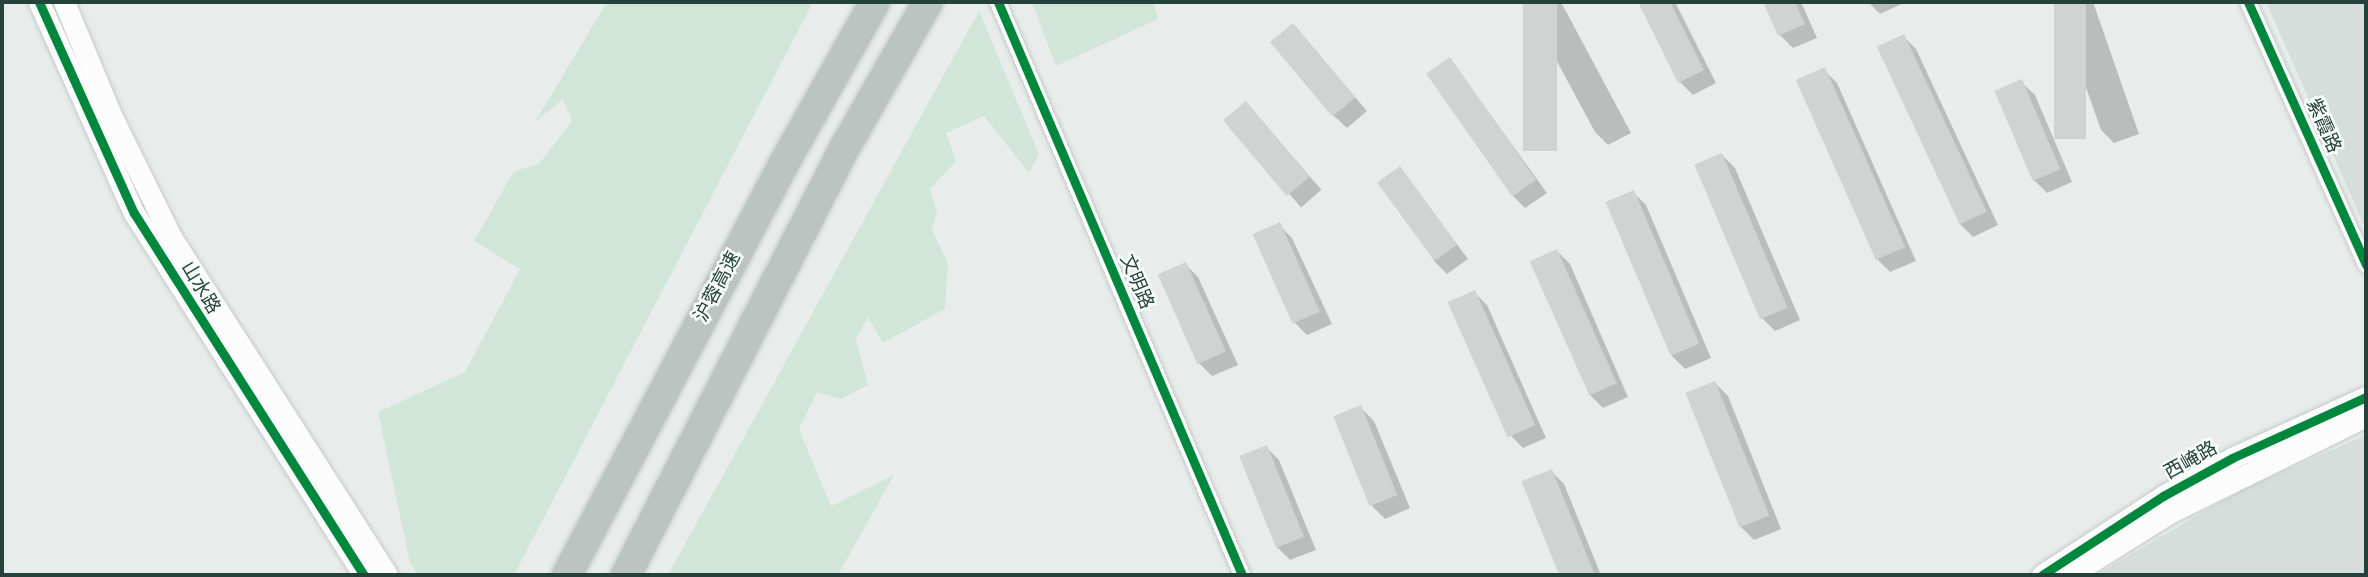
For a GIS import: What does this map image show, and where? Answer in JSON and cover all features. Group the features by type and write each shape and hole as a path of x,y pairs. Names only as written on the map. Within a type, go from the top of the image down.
{"highway":[{"name":"沪蓉高速","path":"567,575 783,165 875,2"},
{"path":"626,575 848,142 928,2"},
{"path":"848,142 942,2"}],"street":[{"name":"山水路","path":"39,2 134,212 364,575"},
{"name":"山水路","path":"64,2 111,115 171,237 387,575"},
{"name":"文明路","path":"998,2 1242,575"},
{"name":"紫霞路","path":"2248,2 2366,265"},
{"name":"西崦路","path":"2042,575 2174,490 2366,397"},
{"name":"西崦路","path":"2070,575 2171,512 2366,416"}],"shaded area":[{"path":"2266,2 2366,2 2366,230"},
{"path":"2366,435 2366,575 2096,575 2241,490"}],"green space":[{"path":"607,2 813,2 514,575 418,575 410,563 378,412 465,372 520,269 474,241 514,171 539,164 572,121 563,99 535,122"},
{"path":"1032,2 1154,2 1158,19 1056,66"},
{"path":"979,11 1039,154 1029,173 984,116 946,133 956,161 930,189 937,213 932,230 948,263 945,309 883,343 868,317 856,339 868,385 841,399 817,392 799,429 831,506 894,475 838,575 668,575"}],"building":[{"path":"1523,2 1557,2 1557,151 1523,151"},
{"path":"1638,2 1670,2 1704,70 1678,83"},
{"path":"1763,2 1795,2 1805,24 1778,36"},
{"path":"2054,2 2086,2 2086,139 2054,139"},
{"path":"1293,23 1355,97 1332,117 1270,42"},
{"path":"1904,34 1987,212 1960,224 1877,47"},
{"path":"1450,57 1536,180 1512,197 1426,74"},
{"path":"1825,67 1905,247 1876,260 1796,80"},
{"path":"2022,79 2060,169 2033,181 1994,91"},
{"path":"1246,101 1310,177 1287,196 1223,120"},
{"path":"1722,153 1788,308 1760,319 1694,165"},
{"path":"1400,166 1457,244 1434,261 1377,182"},
{"path":"1634,190 1699,344 1671,356 1605,202"},
{"path":"1280,222 1320,312 1292,324 1253,234"},
{"path":"1557,249 1617,383 1589,395 1530,261"},
{"path":"1186,262 1226,352 1198,364 1158,275"},
{"path":"1475,290 1535,425 1508,437 1448,302"},
{"path":"1715,381 1769,515 1740,527 1685,393"},
{"path":"1361,405 1397,495 1370,506 1333,416"},
{"path":"1267,445 1304,537 1276,548 1239,456"},
{"path":"1552,469 1595,575 1559,575 1521,481"}],"cycle path":[{"path":"39,2 134,213 364,575"},
{"path":"998,2 1242,575"},
{"path":"2248,2 2366,265"},
{"path":"2042,575 2163,496 2232,458 2366,397"}]}
